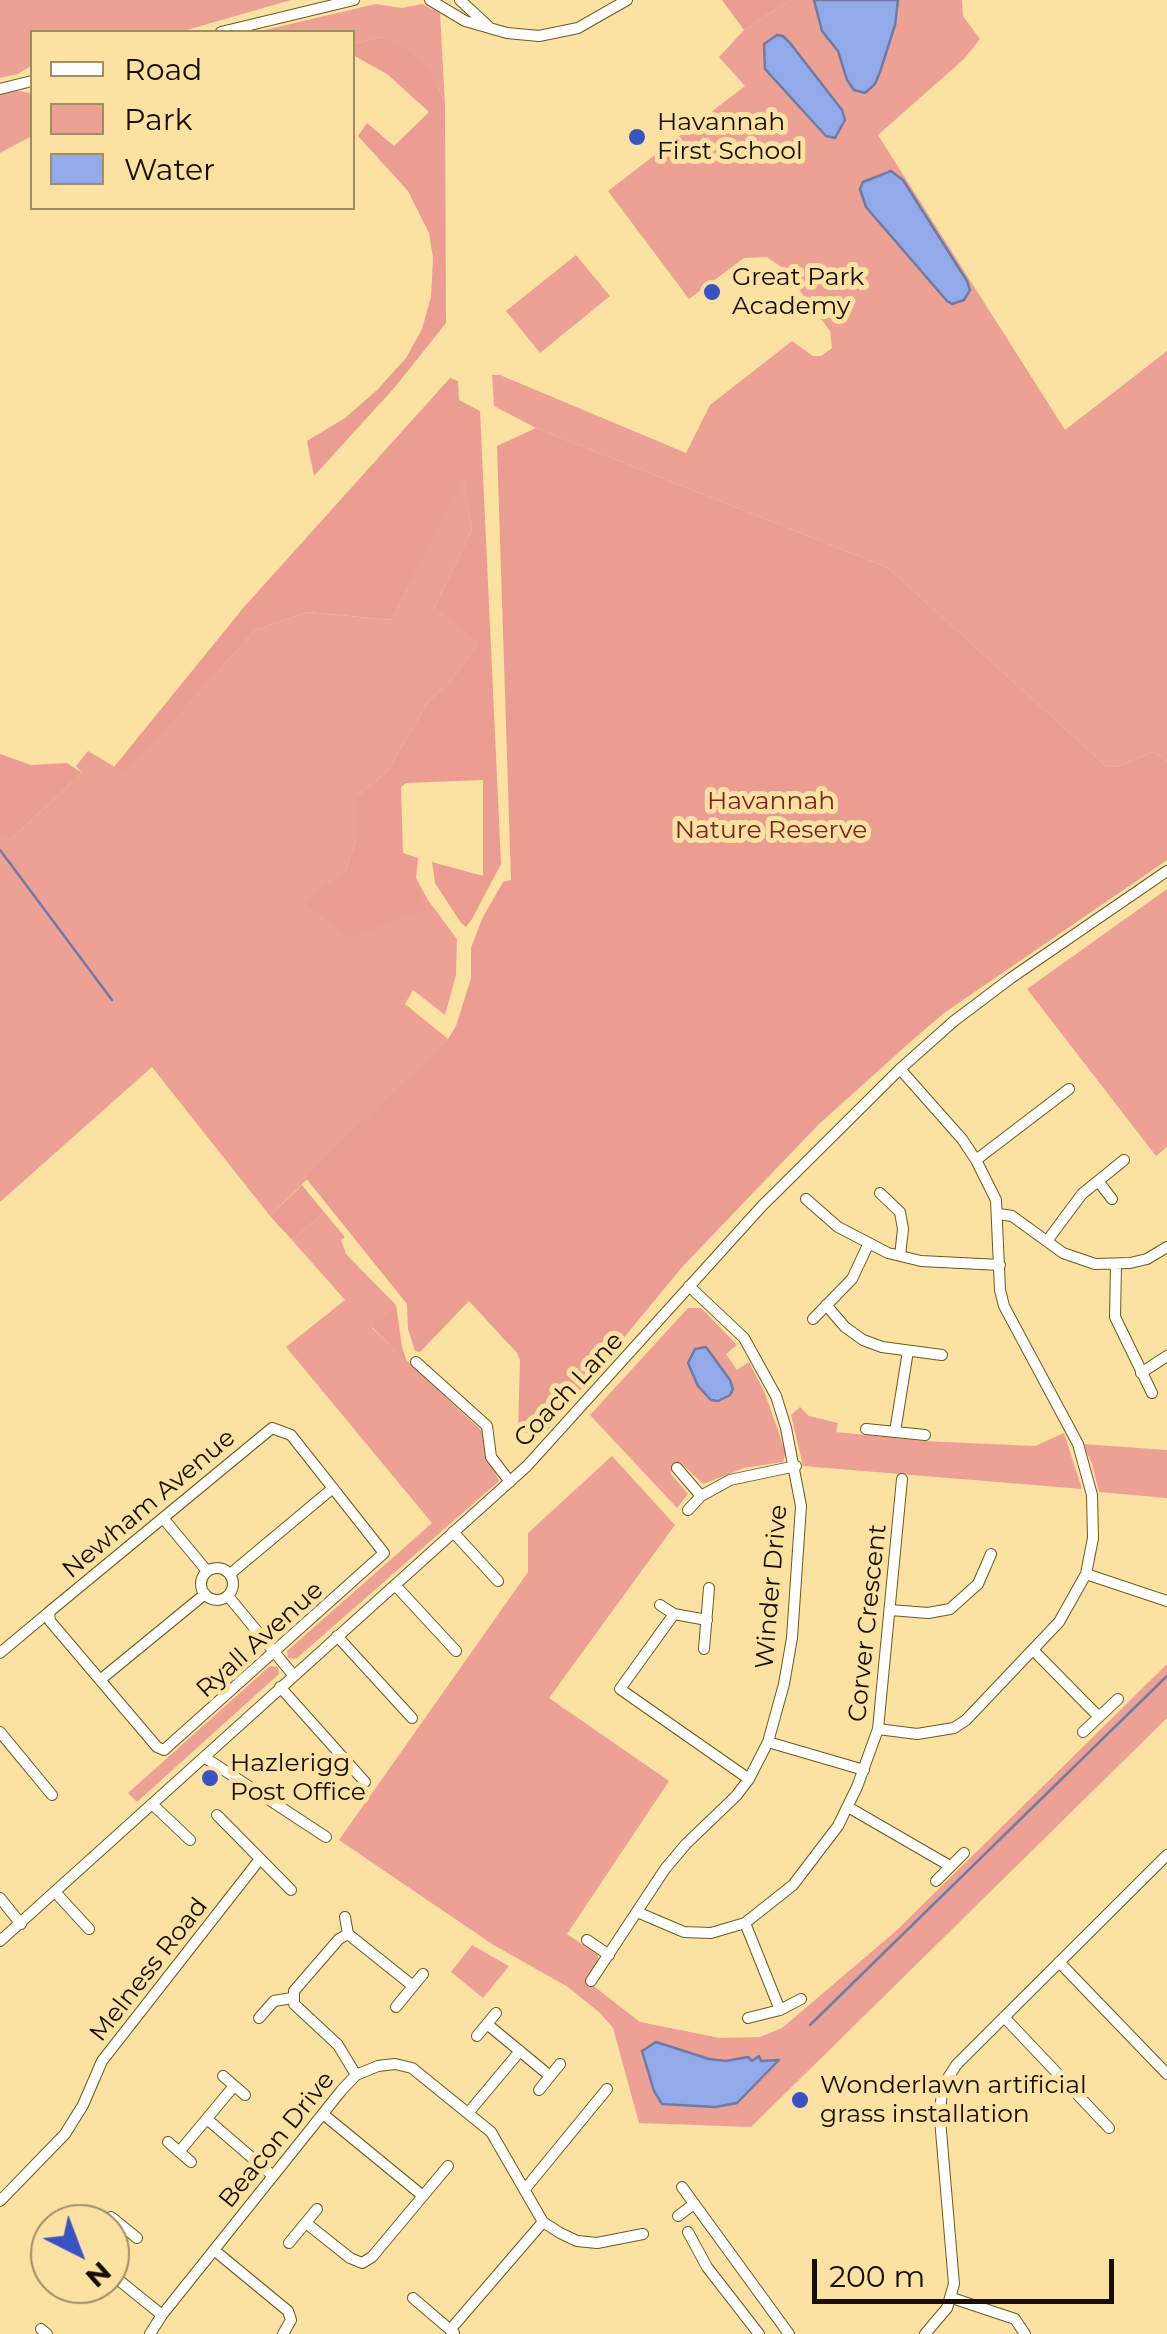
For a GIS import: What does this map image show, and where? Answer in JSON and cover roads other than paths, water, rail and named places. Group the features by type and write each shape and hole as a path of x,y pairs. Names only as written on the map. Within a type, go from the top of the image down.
{"street":[{"path":"284,15 314,0"},
{"path":"228,30 354,0"},
{"path":"430,0 465,21 527,35 561,33 586,24 627,0"},
{"path":"460,0 489,26"},
{"path":"0,89 30,82"},
{"name":"Coach Lane","path":"0,1941 510,1482 762,1206 900,1069 954,1021 1167,871"},
{"path":"878,1729 916,1734 954,1728 977,1710 1059,1622 1086,1574 1093,1522 1088,1470 1078,1444 1004,1306 996,1200 976,1160 900,1069"},
{"path":"976,1160 1069,1089"},
{"path":"1046,1241 1082,1194 1124,1160"},
{"path":"1098,1181 1112,1199"},
{"path":"880,1193 900,1212 900,1256"},
{"path":"806,1198 838,1227 868,1245 935,1262 1000,1265"},
{"path":"998,1214 1012,1216 1077,1259 1095,1264 1116,1265 1147,1258 1167,1247"},
{"path":"813,1318 852,1279 868,1245"},
{"path":"1116,1265 1115,1317 1152,1393"},
{"name":"Winder Drive","path":"591,1981 686,1844 714,1820 748,1779 768,1742 792,1638 800,1506 796,1466 776,1396 744,1338 689,1286"},
{"path":"826,1306 863,1340 882,1347 942,1355"},
{"path":"895,1432 908,1351"},
{"path":"1141,1373 1167,1356"},
{"path":"416,1362 488,1426 491,1457 510,1482"},
{"name":"Newham Avenue","path":"0,1652 49,1617 272,1428 283,1430 334,1488"},
{"path":"866,1429 925,1434"},
{"name":"Winder Drive","path":"688,1510 701,1496 730,1480 796,1466"},
{"path":"677,1468 701,1496"},
{"name":"Corver Crescent","path":"637,1912 672,1929 693,1933 730,1929 745,1923 793,1885 848,1807 878,1729 902,1479"},
{"path":"230,1574 334,1488"},
{"name":"Ryall Avenue","path":"100,1680 157,1747 171,1747 382,1558 384,1549 334,1488"},
{"path":"164,1518 207,1571"},
{"path":"453,1532 498,1581"},
{"path":"890,1610 944,1612 978,1584 991,1554"},
{"path":"228,1596 212,1599 205,1594 202,1578 216,1568 230,1574"},
{"path":"228,1596 232,1588 230,1574"},
{"path":"965,1574 978,1584"},
{"path":"1086,1574 1167,1601"},
{"path":"394,1585 456,1651"},
{"path":"704,1649 709,1588"},
{"path":"49,1617 100,1680 205,1594"},
{"path":"228,1596 294,1676"},
{"path":"660,1604 674,1614 707,1620"},
{"path":"674,1614 620,1689 748,1779"},
{"path":"337,1636 412,1718"},
{"path":"1034,1651 1099,1716"},
{"path":"280,1687 366,1782"},
{"path":"1083,1732 1118,1699"},
{"path":"0,1732 52,1794"},
{"path":"768,1742 864,1770"},
{"path":"204,1757 326,1838"},
{"path":"152,1804 190,1840"},
{"path":"848,1807 950,1866"},
{"path":"217,1815 290,1890"},
{"path":"936,1881 964,1852"},
{"path":"925,2334 952,2298 954,2274 940,2131 942,2087 957,2064 1167,1855"},
{"name":"Melness Road","path":"0,2200 65,2134 84,2105 102,2061 260,1859"},
{"path":"55,1892 88,1929"},
{"path":"0,1898 21,1924"},
{"path":"345,1918 348,1934 413,1986"},
{"path":"745,1923 780,2010"},
{"path":"259,2018 274,2001 292,1998 340,1938 348,1934"},
{"path":"587,1940 608,1954"},
{"path":"1060,1962 1167,2074"},
{"path":"396,2007 423,1974"},
{"path":"292,1998 338,2045 356,2076"},
{"path":"748,2018 780,2010 801,1999"},
{"path":"477,2036 496,2013"},
{"path":"1004,2018 1110,2128"},
{"path":"487,2024 550,2076"},
{"path":"468,2112 520,2051"},
{"path":"539,2090 560,2064"},
{"name":"Beacon Drive","path":"150,2334 322,2114 356,2076 378,2066 412,2068 491,2132 543,2222"},
{"path":"223,2076 245,2095"},
{"path":"180,2152 234,2086"},
{"path":"525,2189 603,2094 611,2107"},
{"path":"322,2114 423,2196"},
{"path":"206,2119 273,2176"},
{"path":"168,2142 191,2162"},
{"path":"306,2223 350,2258 362,2262 372,2257 448,2166"},
{"path":"682,2187 789,2334"},
{"path":"678,2216 694,2204"},
{"path":"290,2243 317,2210"},
{"path":"413,2298 453,2332 543,2222 576,2241 598,2243 643,2234"},
{"path":"130,2232 136,2238"},
{"path":"695,2236 707,2267 758,2334"},
{"path":"214,2250 288,2311 291,2320 283,2334"},
{"path":"130,2289 162,2314"},
{"path":"952,2298 1015,2318 1025,2334"},
{"path":"291,2320 304,2320"}],"water":[{"path":"814,0 898,0 895,25 880,72 865,93 854,90 847,80 838,51 822,31"},
{"path":"777,35 790,43 842,110 845,120 835,138 826,136 765,69 764,44"},
{"path":"891,171 903,180 967,281 970,290 964,300 952,304 947,301 866,207 860,189 863,182"},
{"path":"706,1347 733,1389 718,1401 711,1400 698,1386 688,1363 695,1349"},
{"path":"656,2042 709,2059 748,2057 752,2061 759,2056 761,2061 779,2060 737,2103 715,2107 662,2104 642,2051"}],"waterway":[{"path":"0,850 112,1000"},
{"path":"810,2025 1167,1676"}],"place":[{"name":"Havannah First School","path":"637,137"},
{"name":"Great Park Academy","path":"712,292"},
{"name":"Hazlerigg Post Office","path":"210,1778"},
{"name":"Wonderlawn artificial grass installation","path":"800,2100"}],"park label":[{"name":"Havannah Nature Reserve","path":"771,816"}]}
